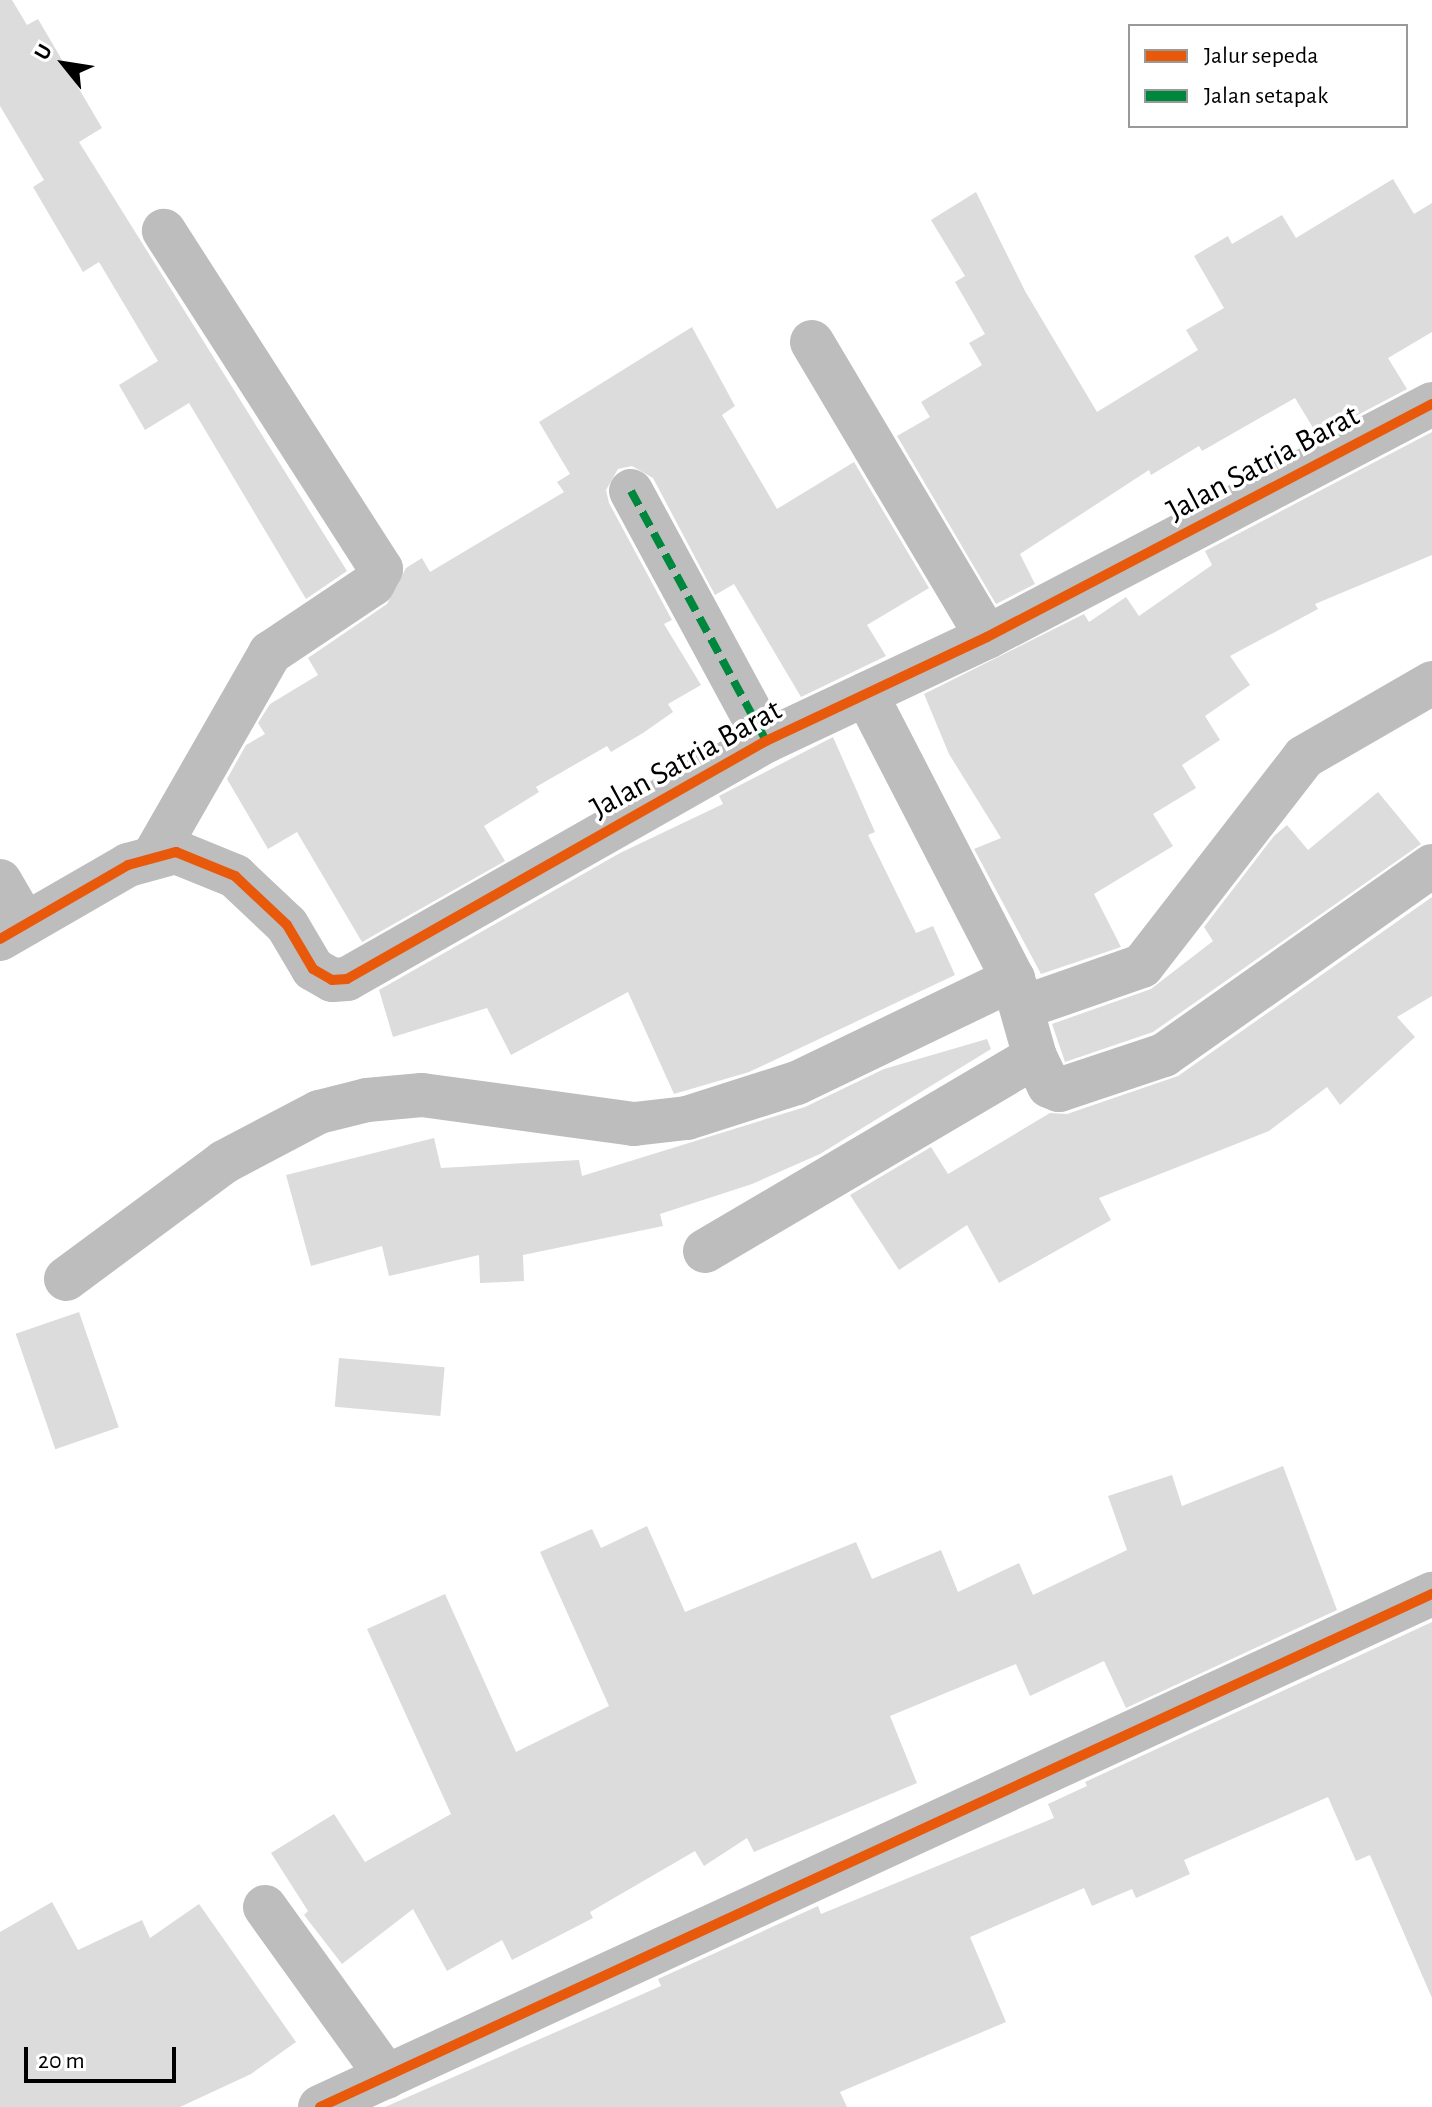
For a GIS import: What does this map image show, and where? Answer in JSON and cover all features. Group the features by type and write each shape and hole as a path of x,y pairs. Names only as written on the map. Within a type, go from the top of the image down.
{"street":[{"path":"0,881 12,931 155,854 270,653 373,584 381,569 164,231"},
{"path":"812,342 987,637"},
{"name":"Jalan Satria Barat","path":"155,854 176,852 235,876 287,925 313,969 332,980 347,979 766,741 987,637 1432,404"},
{"path":"631,491 766,741"},
{"path":"66,1279 224,1162 319,1112 367,1100 422,1095 634,1124 687,1118 797,1083 1019,993 1142,966 1304,757 1432,683"},
{"path":"866,694 1019,993 1035,1057 1049,1086 1059,1090 1140,1067 1432,866"},
{"path":"705,1251 1035,1057"},
{"path":"320,2107 1432,1594"},
{"path":"265,1907 387,2077"}],"building":[{"path":"0,0 12,0 27,25 38,19 102,128 79,142 347,571 306,599 189,403 145,430 119,385 158,361 99,262 83,272 33,187 44,180 0,106"},
{"path":"1393,179 1414,214 1432,203 1432,332 1388,358 1407,389 1318,436 1295,398 1202,451 1199,446 1151,475 1149,470 1020,554 1035,584 996,604 897,436 930,417 921,402 982,365 969,343 985,334 955,282 965,276 931,220 976,192 1025,291 1097,412 1198,350 1186,330 1224,308 1194,256 1228,236 1232,244 1282,215 1296,238"},
{"path":"692,327 735,406 722,415 777,509 854,462 929,588 867,625 886,656 801,697 734,584 715,595 653,478 632,466 618,469 606,490 609,503 672,620 664,624 701,685 668,704 673,712 643,733 611,752 607,746 536,787 539,792 484,826 505,861 362,942 297,832 268,849 227,779 246,745 265,734 258,723 270,704 318,675 308,658 387,604 406,568 422,558 430,572 564,492 557,482 570,474 539,422"},
{"path":"1432,432 1432,555 1315,604 1318,609 1230,656 1250,685 1205,716 1220,740 1182,765 1196,788 1153,814 1173,846 1094,894 1121,947 1041,974 974,849 1001,838 949,754 924,694 1084,614 1089,622 1126,597 1139,616 1212,565 1205,551"},
{"path":"833,737 875,832 868,835 916,933 933,926 955,975 749,1072 674,1094 628,992 511,1055 487,1008 393,1037 379,990 620,853 723,804 719,796"},
{"path":"1378,792 1421,844 1153,1032 1065,1062 1052,1024 1151,989 1213,941 1204,927 1274,836 1287,825 1308,850"},
{"path":"1432,897 1432,996 1397,1017 1415,1037 1340,1105 1327,1087 1269,1131 1099,1198 1111,1220 999,1283 967,1225 899,1270 850,1195 931,1147 948,1174 1050,1113 1067,1114 1178,1076"},
{"path":"987,1039 991,1049 820,1154 752,1184 660,1214 663,1226 523,1255 524,1281 480,1283 479,1255 389,1276 382,1246 311,1266 286,1175 434,1138 441,1168 579,1160 582,1176 805,1107 884,1069"},
{"path":"79,1312 119,1427 55,1449 16,1334"},
{"path":"339,1358 445,1367 440,1416 335,1407"},
{"path":"1283,1466 1337,1610 1126,1708 1104,1661 1030,1696 1016,1664 890,1716 917,1783 754,1852 747,1838 704,1866 695,1851 590,1912 593,1918 512,1960 502,1940 447,1971 413,1909 342,1964 304,1915 308,1911 271,1853 334,1814 365,1862 451,1814 367,1629 445,1594 516,1752 609,1706 540,1552 592,1529 601,1548 647,1526 685,1612 856,1542 872,1579 941,1550 958,1592 1019,1563 1033,1595 1127,1550 1108,1496 1172,1475 1182,1506"},
{"path":"1432,1622 1432,1998 1370,1855 1356,1861 1328,1797 1184,1860 1190,1874 1136,1898 1132,1889 1092,1906 1084,1888 970,1937 1006,2022 840,2092 847,2107 385,2107 661,1986 658,1979 818,1906 821,1914 1054,1818 1048,1804 1087,1786 1085,1782"},
{"path":"52,1902 78,1950 142,1920 150,1938 199,1904 296,2042 251,2074 180,2107 0,2107 0,1932"}],"marked path":[{"path":"631,491 766,741"}],"cycle path":[{"path":"0,939 128,865 176,852 235,876 287,925 313,969 332,980 347,979 766,741 987,637 1432,404"},
{"path":"320,2107 1432,1594"}]}
